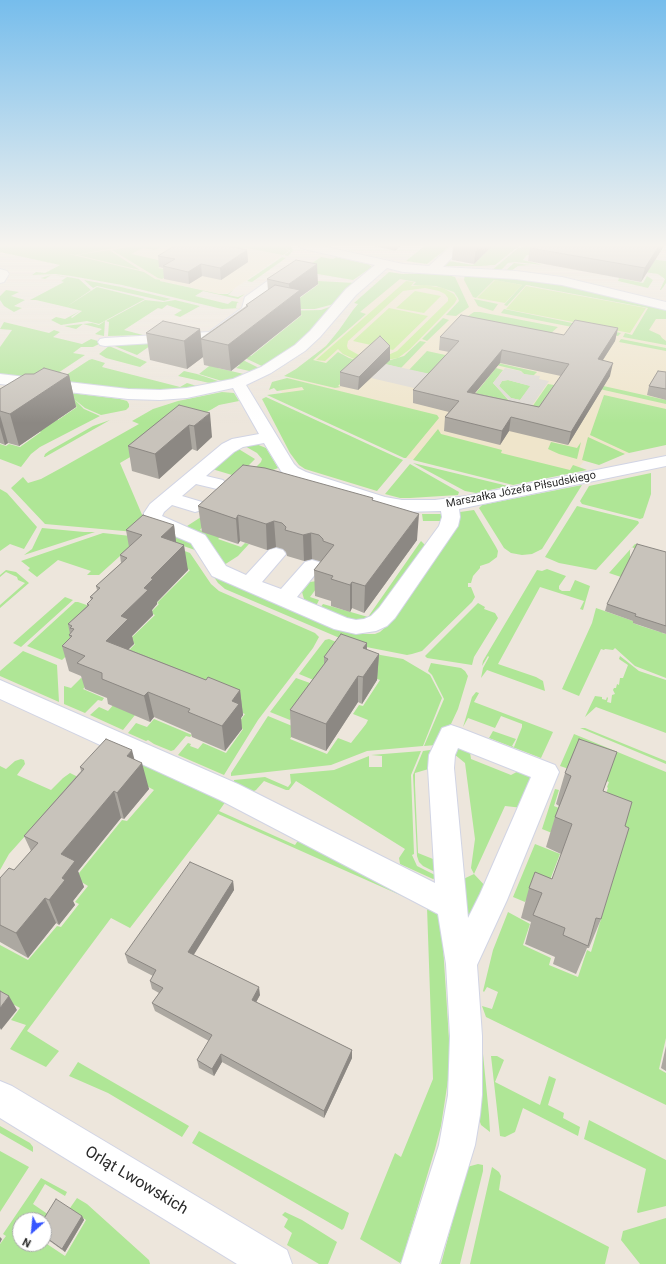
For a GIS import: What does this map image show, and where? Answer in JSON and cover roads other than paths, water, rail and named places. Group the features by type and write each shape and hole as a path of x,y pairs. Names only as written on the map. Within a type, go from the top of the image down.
{"street":[{"path":"105,342 213,336 248,310 249,305"},
{"path":"0,379 128,394 160,395 187,393 237,383 266,370 300,348 315,334 340,305"},
{"name":"Marszałka Józefa Piłsudskiego","path":"237,383 287,467 300,476 382,502 402,506 449,504 666,461"},
{"path":"269,437 238,444 228,448 169,498 153,513 153,517 158,522 198,539 219,571 342,624 356,627 368,626 379,621 387,613 448,526 451,517 449,504"},
{"path":"193,478 217,484"},
{"path":"169,498 195,506"},
{"path":"249,584 276,554"},
{"path":"284,599 312,566"},
{"path":"0,689 229,792 451,906"},
{"path":"420,1264 457,1145 463,1115 466,1036 460,964 451,906 441,761 445,746 451,735 546,772 490,906 460,964"},
{"name":"Orląt Lwowskich","path":"0,1098 273,1264"}]}
